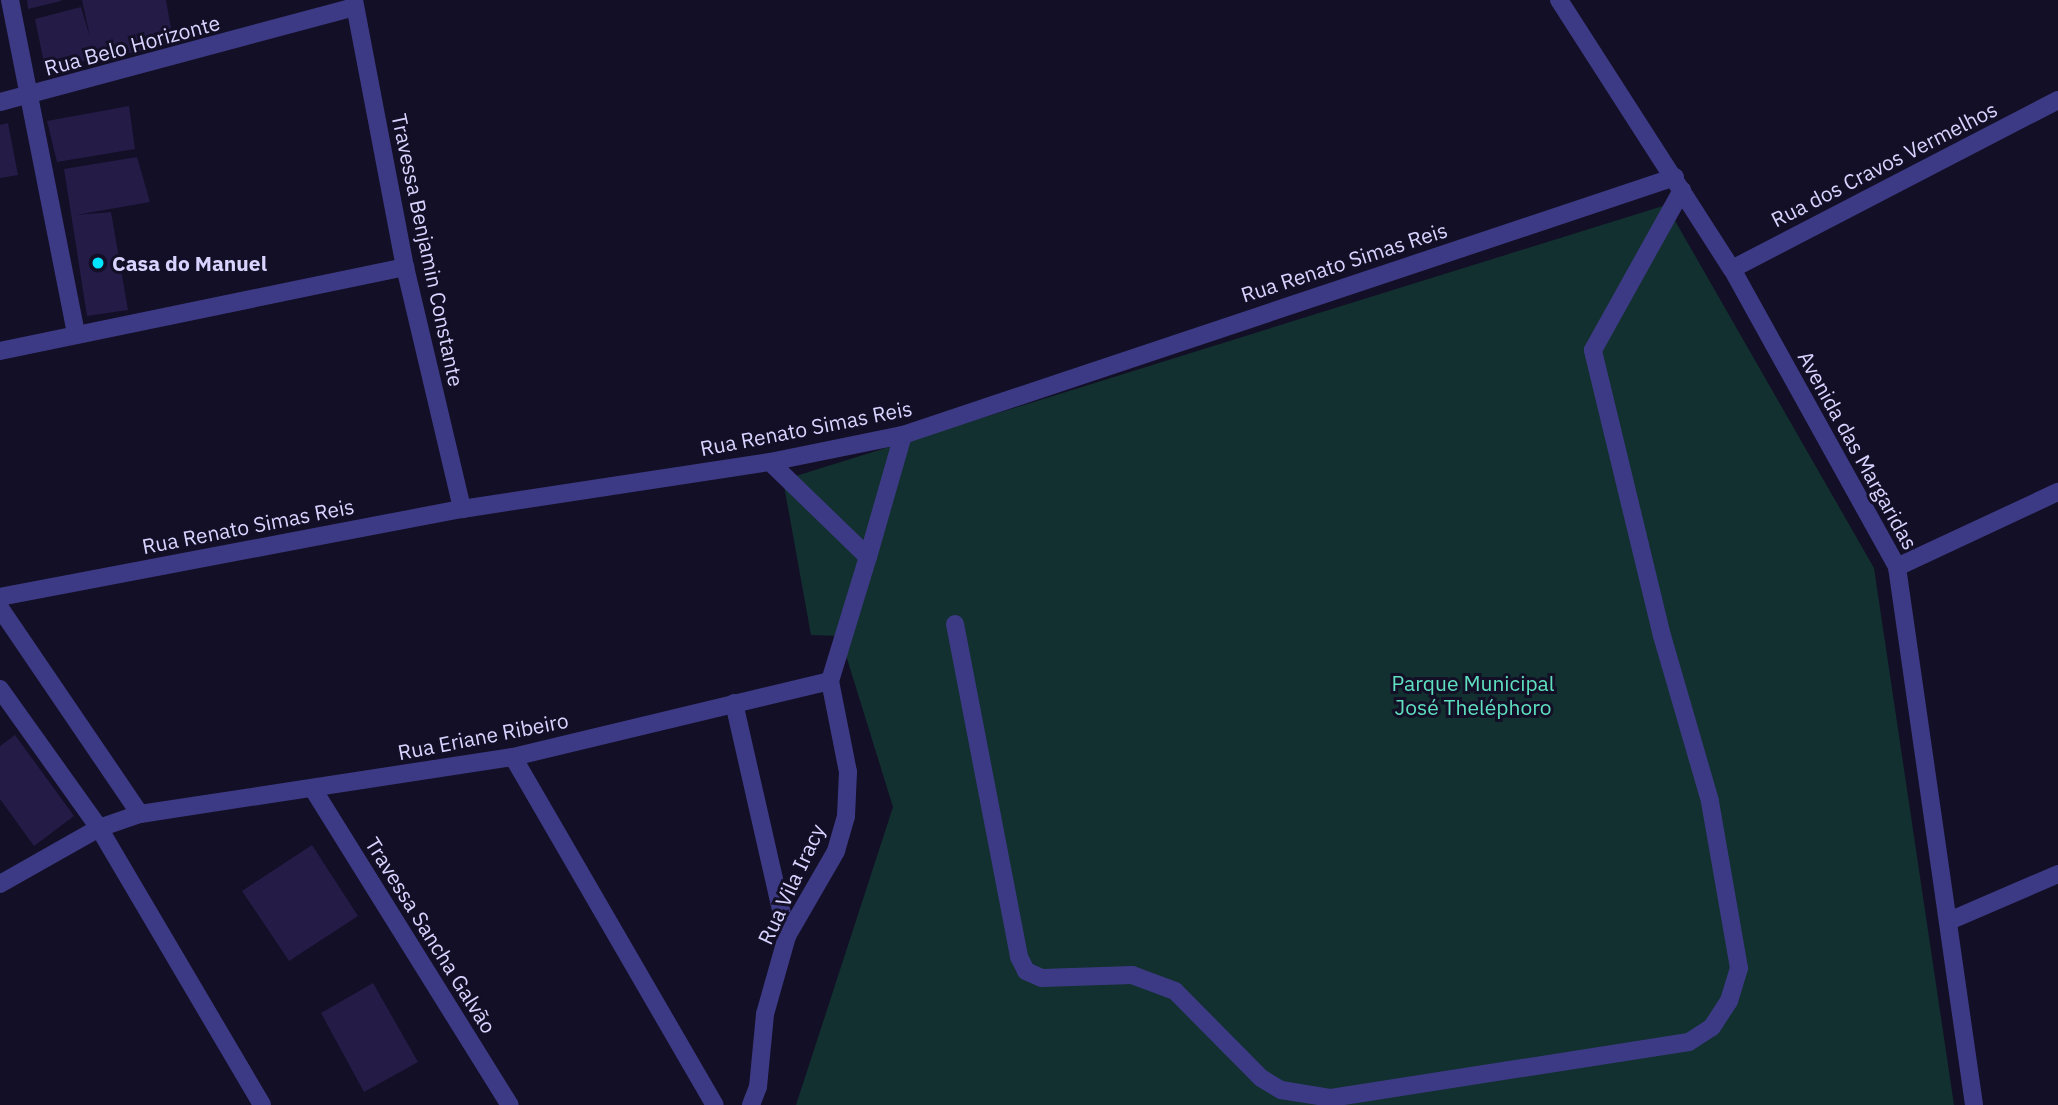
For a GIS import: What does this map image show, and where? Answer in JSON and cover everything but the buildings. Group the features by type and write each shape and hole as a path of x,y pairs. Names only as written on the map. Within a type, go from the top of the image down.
{"street":[{"path":"10,0 26,96 76,333"},
{"name":"Avenida das Margaridas","path":"1559,0 1732,269 1897,567 1974,1105"},
{"name":"Rua Belo Horizonte","path":"0,102 354,3"},
{"name":"Travessa Benjamin Constante","path":"354,3 405,268 462,509"},
{"name":"Rua dos Cravos Vermelhos","path":"1732,269 2058,100"},
{"path":"955,624 1019,957 1026,971 1042,978 1132,975 1175,991 1261,1078 1282,1090 1331,1098 1689,1042 1712,1027 1729,1000 1739,968 1710,801 1662,636 1593,351 1679,184"},
{"name":"Rua Renato Simas Reis","path":"0,597 462,509 770,461 902,435 1679,184"},
{"path":"0,351 76,333 405,268"},
{"path":"830,681 902,435"},
{"path":"770,461 868,557"},
{"path":"1897,567 2058,492"},
{"path":"0,608 140,814"},
{"name":"Rua Eriane Ribeiro","path":"0,884 99,828 140,814 513,757 830,681"},
{"name":"Rua Vila Iracy","path":"751,1105 758,1087 765,1014 786,936 836,851 846,816 848,772 830,681"},
{"path":"0,689 99,828 262,1105"},
{"path":"734,703 786,936"},
{"path":"513,757 715,1105"},
{"name":"Travessa Sancha Galvão","path":"313,789 510,1105"},
{"path":"1949,921 2058,874"}],"green space":[{"name":"Parque Municipal José Theléphoro","path":"1666,205 1874,568 1954,1105 796,1105 893,807 840,636 811,635 783,480"}],"place":[{"name":"Casa do Manuel","path":"98,263"}]}
